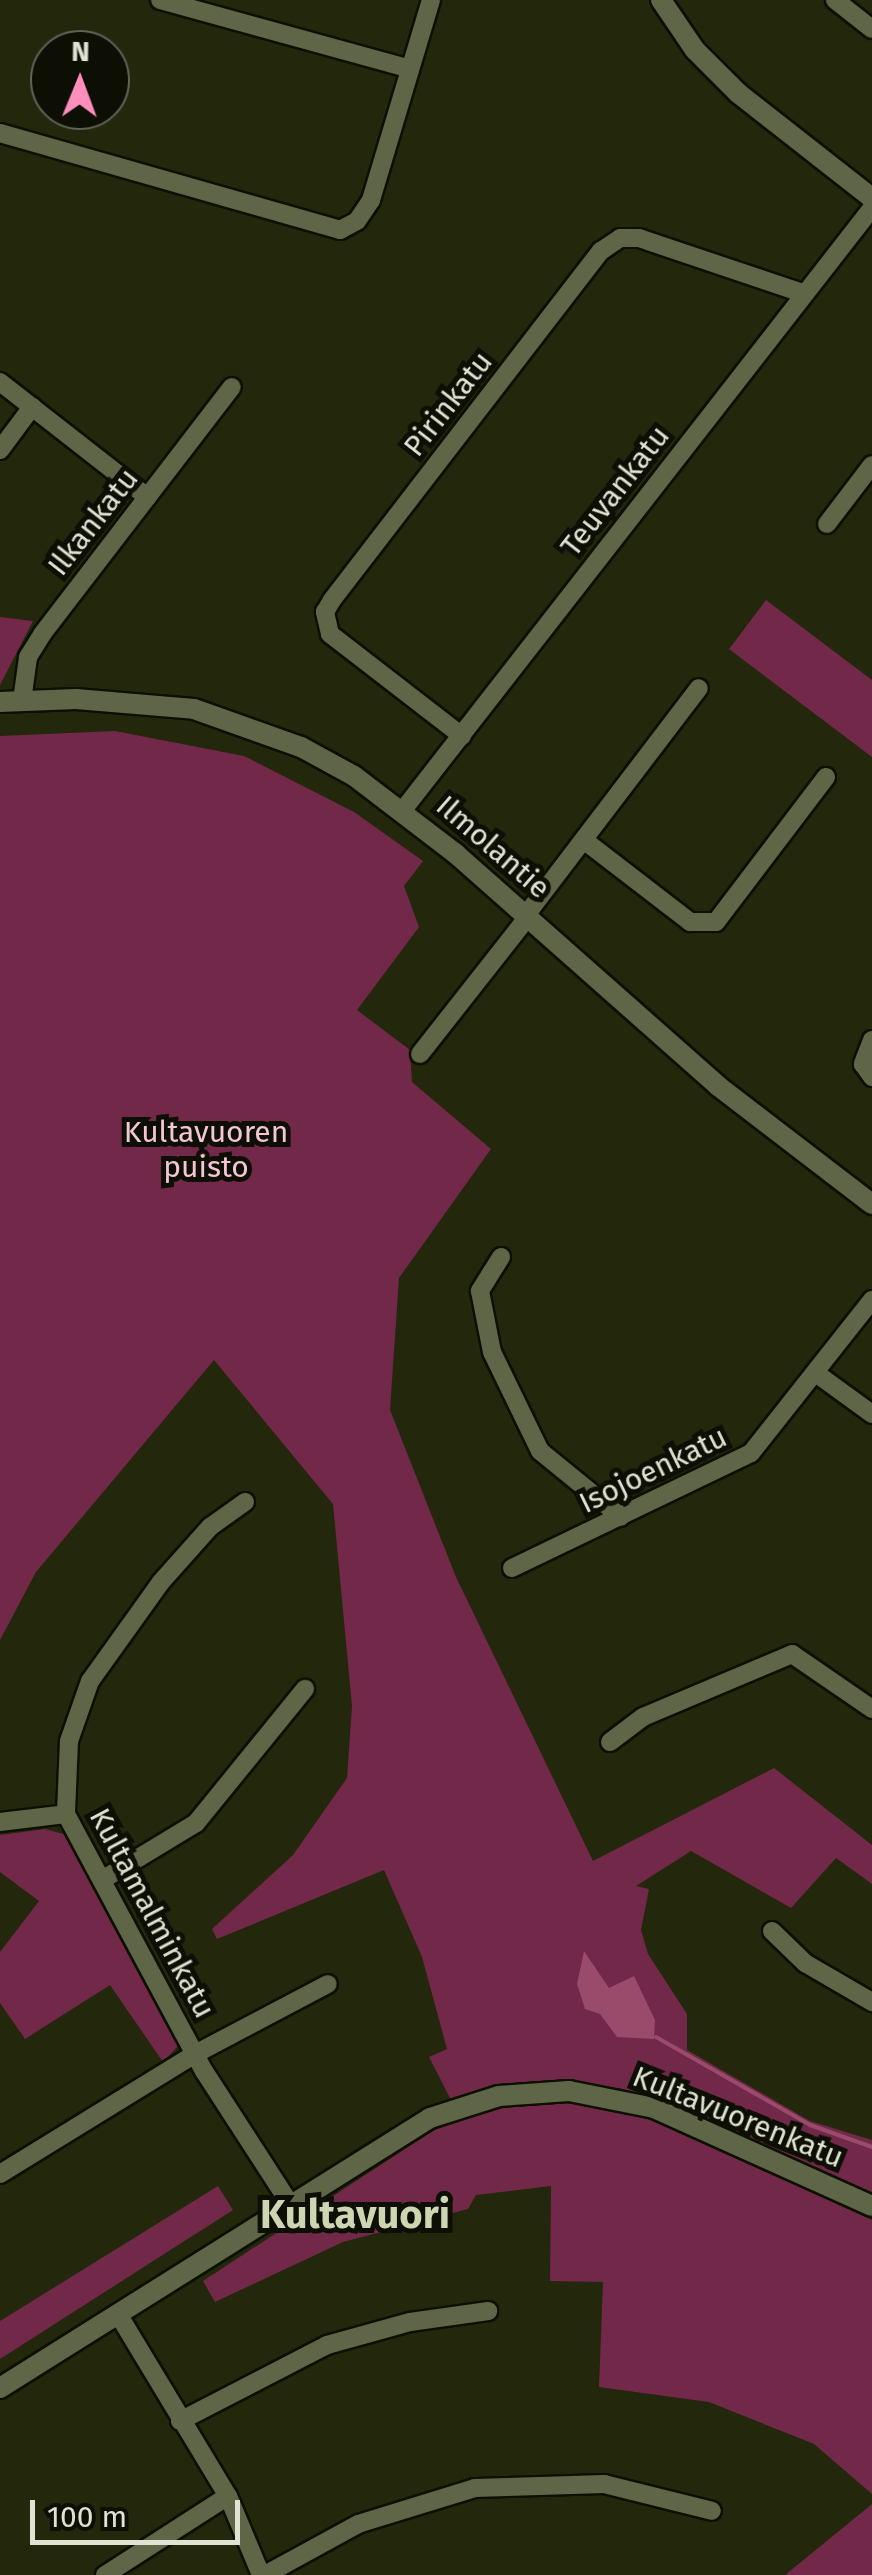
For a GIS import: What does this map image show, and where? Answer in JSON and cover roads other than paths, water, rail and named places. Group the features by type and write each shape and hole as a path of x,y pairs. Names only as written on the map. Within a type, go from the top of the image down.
{"street":[{"path":"160,0 410,69"},
{"path":"0,133 340,230 357,222 371,200 432,0"},
{"path":"661,0 695,50 738,92 872,198"},
{"path":"835,0 872,30"},
{"name":"Teuvankatu","path":"403,810 872,208"},
{"name":"Pirinkatu","path":"462,736 330,634 325,612 332,600 610,244 639,238 802,293"},
{"path":"0,382 148,497"},
{"name":"Ilkankatu","path":"22,701 22,678 43,633 232,388"},
{"path":"0,450 32,407"},
{"path":"826,524 872,465"},
{"path":"420,1054 699,688"},
{"name":"Ilmolantie","path":"0,702 136,701 194,709 301,747 403,810 527,916 640,1021 872,1204"},
{"path":"585,842 690,922 716,922 826,777"},
{"path":"872,1040 863,1064 872,1077"},
{"path":"501,1257 480,1291 485,1330 540,1451 621,1517"},
{"name":"Isojoenkatu","path":"512,1568 752,1453 872,1300"},
{"path":"817,1374 872,1414"},
{"name":"Kultamalminkatu","path":"244,1502 210,1527 161,1582 90,1681 69,1741 66,1814 195,2054 290,2204"},
{"path":"610,1742 644,1718 792,1654 872,1710"},
{"path":"102,1880 196,1823 305,1689"},
{"path":"0,1822 66,1814"},
{"path":"772,1930 805,1963 872,2002"},
{"path":"0,2174 195,2054 328,1984"},
{"name":"Kultavuorenkatu","path":"0,2388 290,2204 461,2106 570,2091 654,2108 872,2206"},
{"path":"180,2421 327,2345 380,2329 488,2311"},
{"path":"118,2314 228,2496 263,2575 358,2524 475,2488 604,2484 712,2510"},
{"path":"105,2575 228,2496"}],"waterway":[{"path":"656,2037 810,2125 872,2147"}],"district":[{"name":"Kultavuori","path":"355,2215"}],"park label":[{"name":"Kultavuoren puisto","path":"206,1149"}]}
